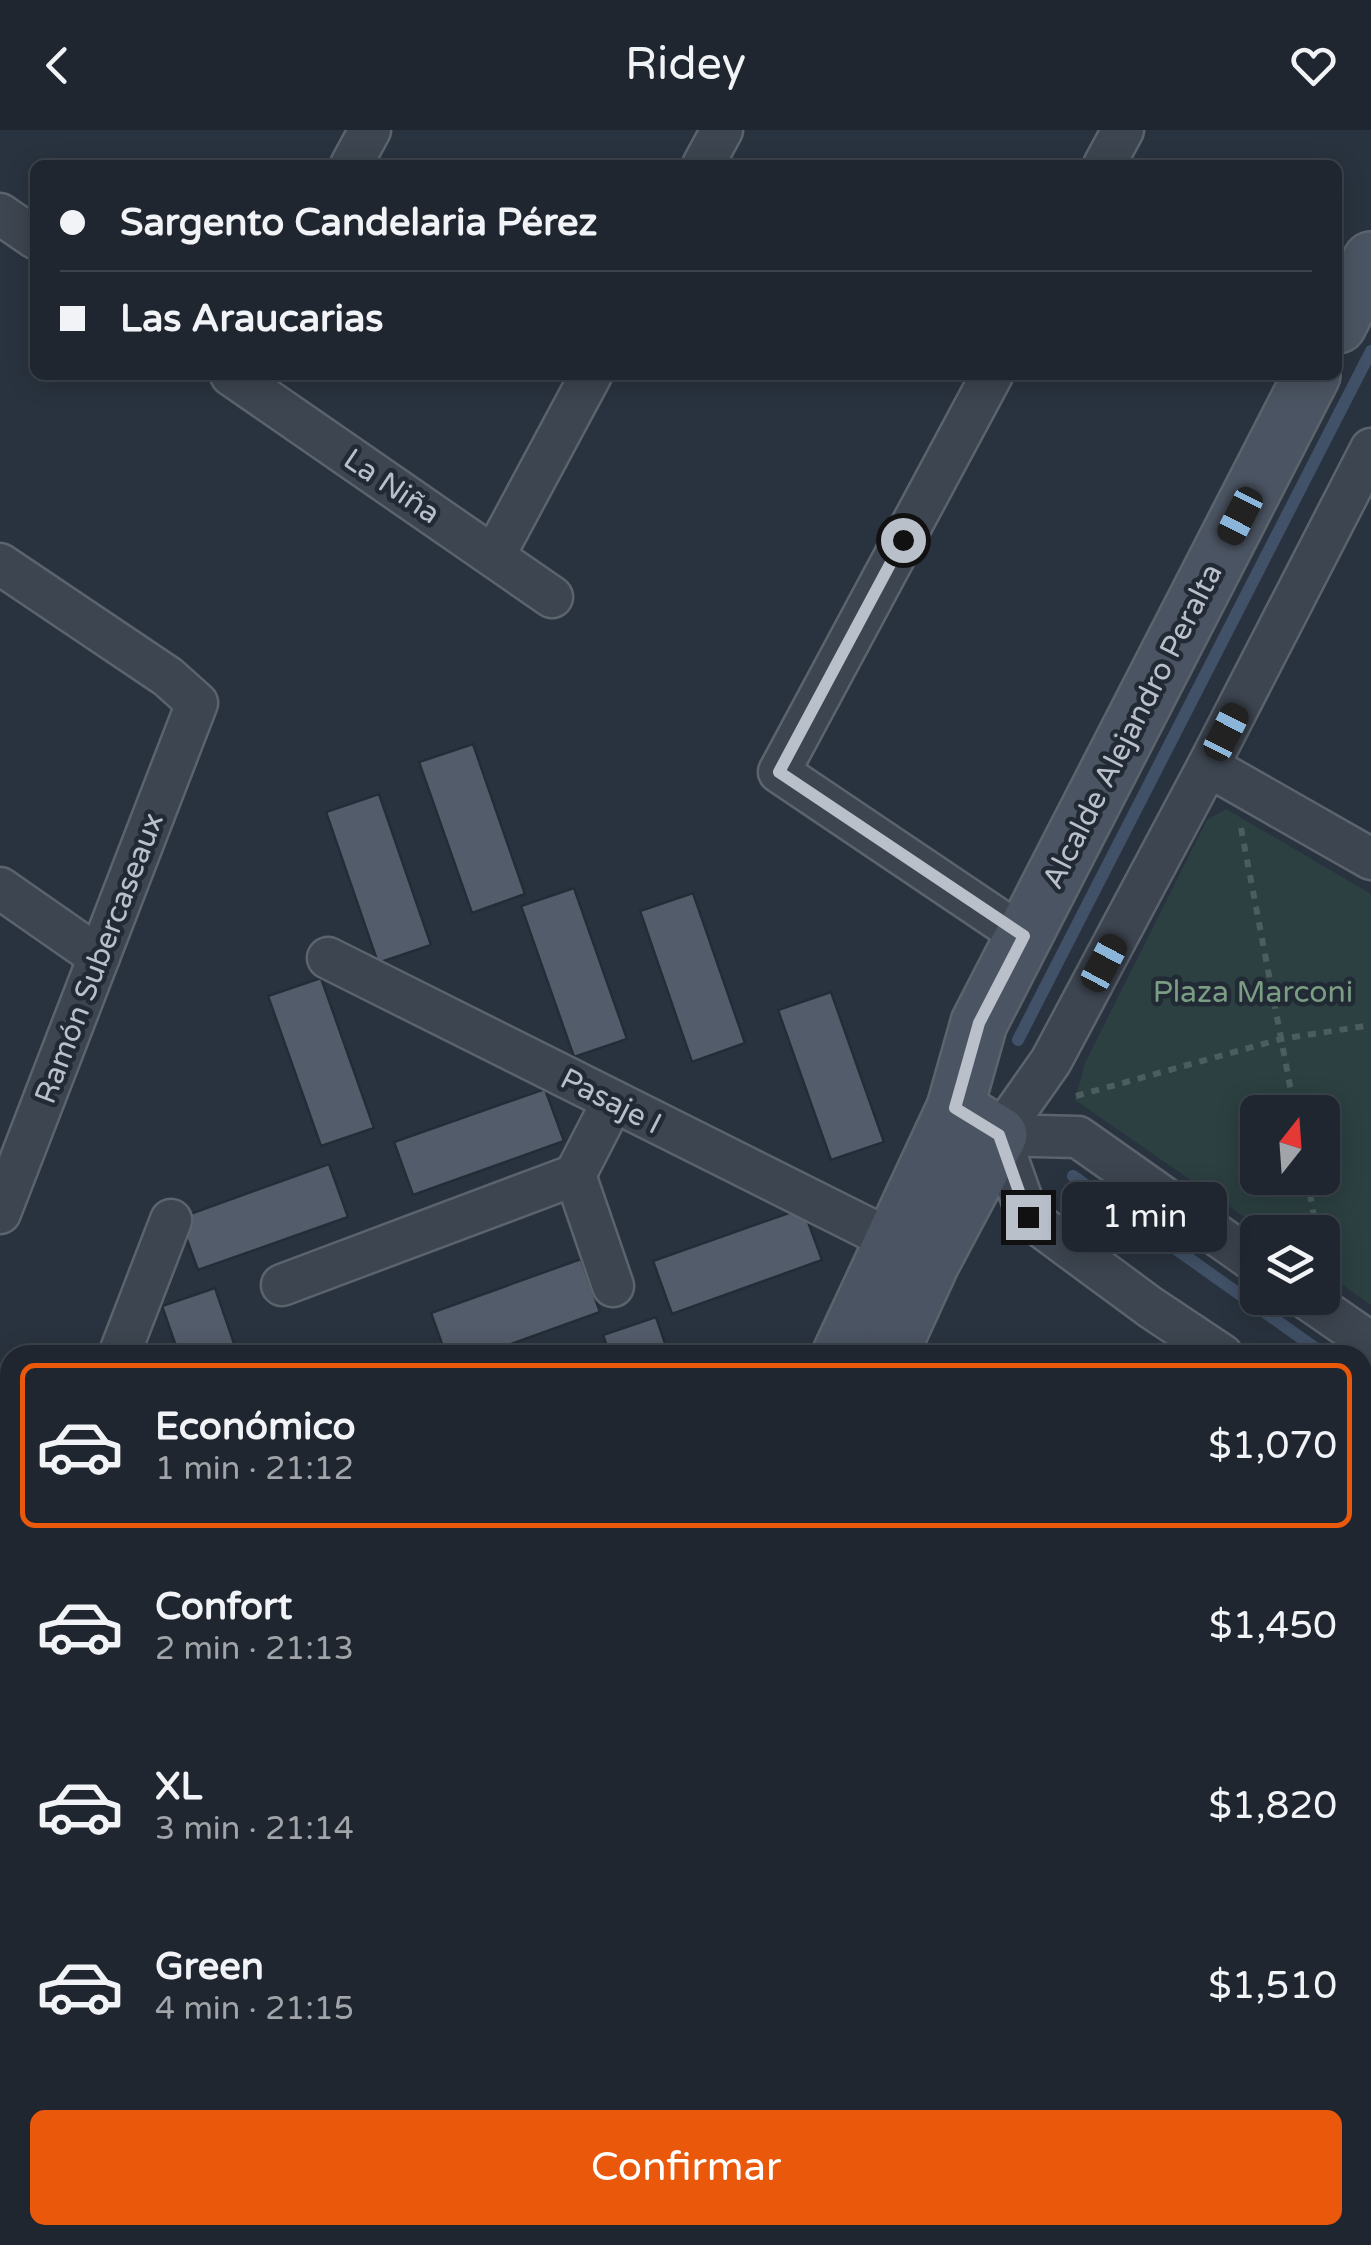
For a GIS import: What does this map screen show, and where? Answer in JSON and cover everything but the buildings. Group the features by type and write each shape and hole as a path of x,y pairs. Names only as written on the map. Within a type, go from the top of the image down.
{"main road":[{"path":"1342,317 1371,260"},
{"name":"Alcalde Alejandro Peralta","path":"894,1345 931,1263 977,1121 979,1023 1309,380"},
{"name":"Alcalde Alejandro Peralta","path":"845,1345 895,1242 977,1121"}],"street":[{"path":"354,160 370,130"},
{"path":"706,160 722,130"},
{"path":"1107,160 1123,130"},
{"path":"0,214 30,235"},
{"name":"La Niña","path":"240,380 552,597"},
{"path":"494,556 588,380"},
{"path":"989,380 779,772 1024,936"},
{"name":"Alcalde Alejandro Peralta","path":"977,1121 1051,1061 1370,455"},
{"name":"Ramón Subercaseaux","path":"0,564 168,677 198,703 2,1199"},
{"path":"1208,766 1371,859"},
{"path":"0,888 99,958"},
{"name":"Pasaje I","path":"328,958 895,1242"},
{"path":"282,1285 575,1174 612,1101"},
{"path":"977,1121 1078,1138 1240,1251"},
{"path":"977,1121 1028,1217 1207,1345"},
{"path":"575,1174 613,1286"},
{"path":"123,1345 171,1220"},
{"path":"1331,1315 1371,1342"}],"path":[{"path":"1208,766 1238,816 1292,1095"},
{"path":"1070,1100 1087,1091 1282,1039 1371,1025"}],"green space":[{"name":"Plaza Marconi","path":"1226,809 1371,894 1371,1305 1340,1283 1340,1215 1241,1215 1075,1100 1085,1063 1207,820"}],"waterway":[{"path":"1018,1040 1371,351"},
{"path":"1073,1176 1311,1345"}],"route":[{"path":"903,540 779,772 1024,936 979,1023 955,1108 999,1135 1028,1217"}]}
